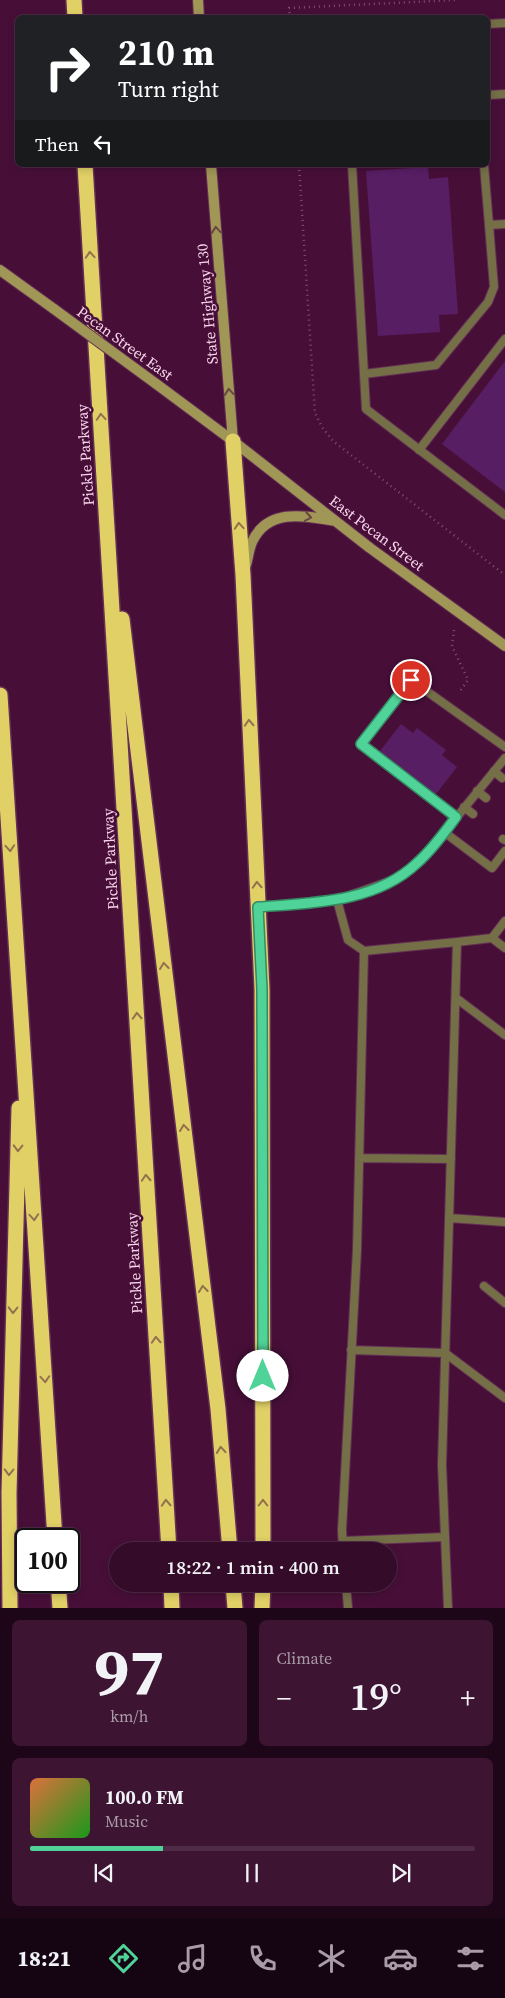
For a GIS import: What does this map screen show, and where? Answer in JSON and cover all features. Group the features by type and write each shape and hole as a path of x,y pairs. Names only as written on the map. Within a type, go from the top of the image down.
{"highway":[{"path":"74,0 75,15"},
{"name":"Pickle Parkway","path":"85,167 168,1542"},
{"path":"233,441 243,575 262,989 263,1542"},
{"path":"104,466 218,1409 229,1542"},
{"path":"0,695 54,1528"},
{"path":"10,1608 9,1493 21,1011"},
{"path":"171,1592 172,1608"},
{"path":"234,1592 235,1608"},
{"path":"262,1592 262,1608"},
{"path":"59,1593 60,1608"}],"main road":[{"path":"198,0 199,15"},
{"name":"State Highway 130","path":"211,167 233,441"},
{"name":"Pecan Street East","path":"0,270 233,441"},
{"name":"East Pecan Street","path":"233,441 337,522 505,646"},
{"path":"243,575 252,541 265,526 280,518 298,515 337,522"}],"lane":[{"path":"490,24 505,23"},
{"path":"490,95 505,94"},
{"path":"352,167 366,409 505,515"},
{"path":"364,374 436,365 488,302 494,287 484,167"},
{"path":"489,225 505,224"},
{"path":"419,450 505,339"},
{"path":"456,817 361,744 411,680 505,747"},
{"path":"258,907 337,900 396,879 416,865 505,758"},
{"path":"494,771 502,778"},
{"path":"477,791 486,798"},
{"path":"464,807 473,814"},
{"path":"444,832 492,868 505,852"},
{"path":"337,900 348,940 364,951 492,938 505,948"},
{"path":"492,938 505,921"},
{"path":"448,1608 442,1465 457,942"},
{"path":"364,951 359,1158 343,1541 445,1536"},
{"path":"456,998 505,1034"},
{"path":"359,1158 451,1159"},
{"path":"449,1218 505,1222"},
{"path":"484,1286 505,1303"},
{"path":"351,1350 445,1353 505,1398"},
{"path":"347,1592 348,1608"}],"path":[{"path":"290,15 289,8 455,0"},
{"path":"454,630 452,646 468,680 460,691"}],"building":[{"path":"428,167 429,179 448,177 458,314 439,315 440,332 378,336 366,171"},
{"path":"505,361 505,492 442,444"},
{"path":"401,724 413,733 417,728 446,750 442,755 457,767 436,794 380,751"}],"route":[{"path":"263,1376 262,989 258,907 337,900 396,879 423,858 456,817 361,744 411,680"}]}
